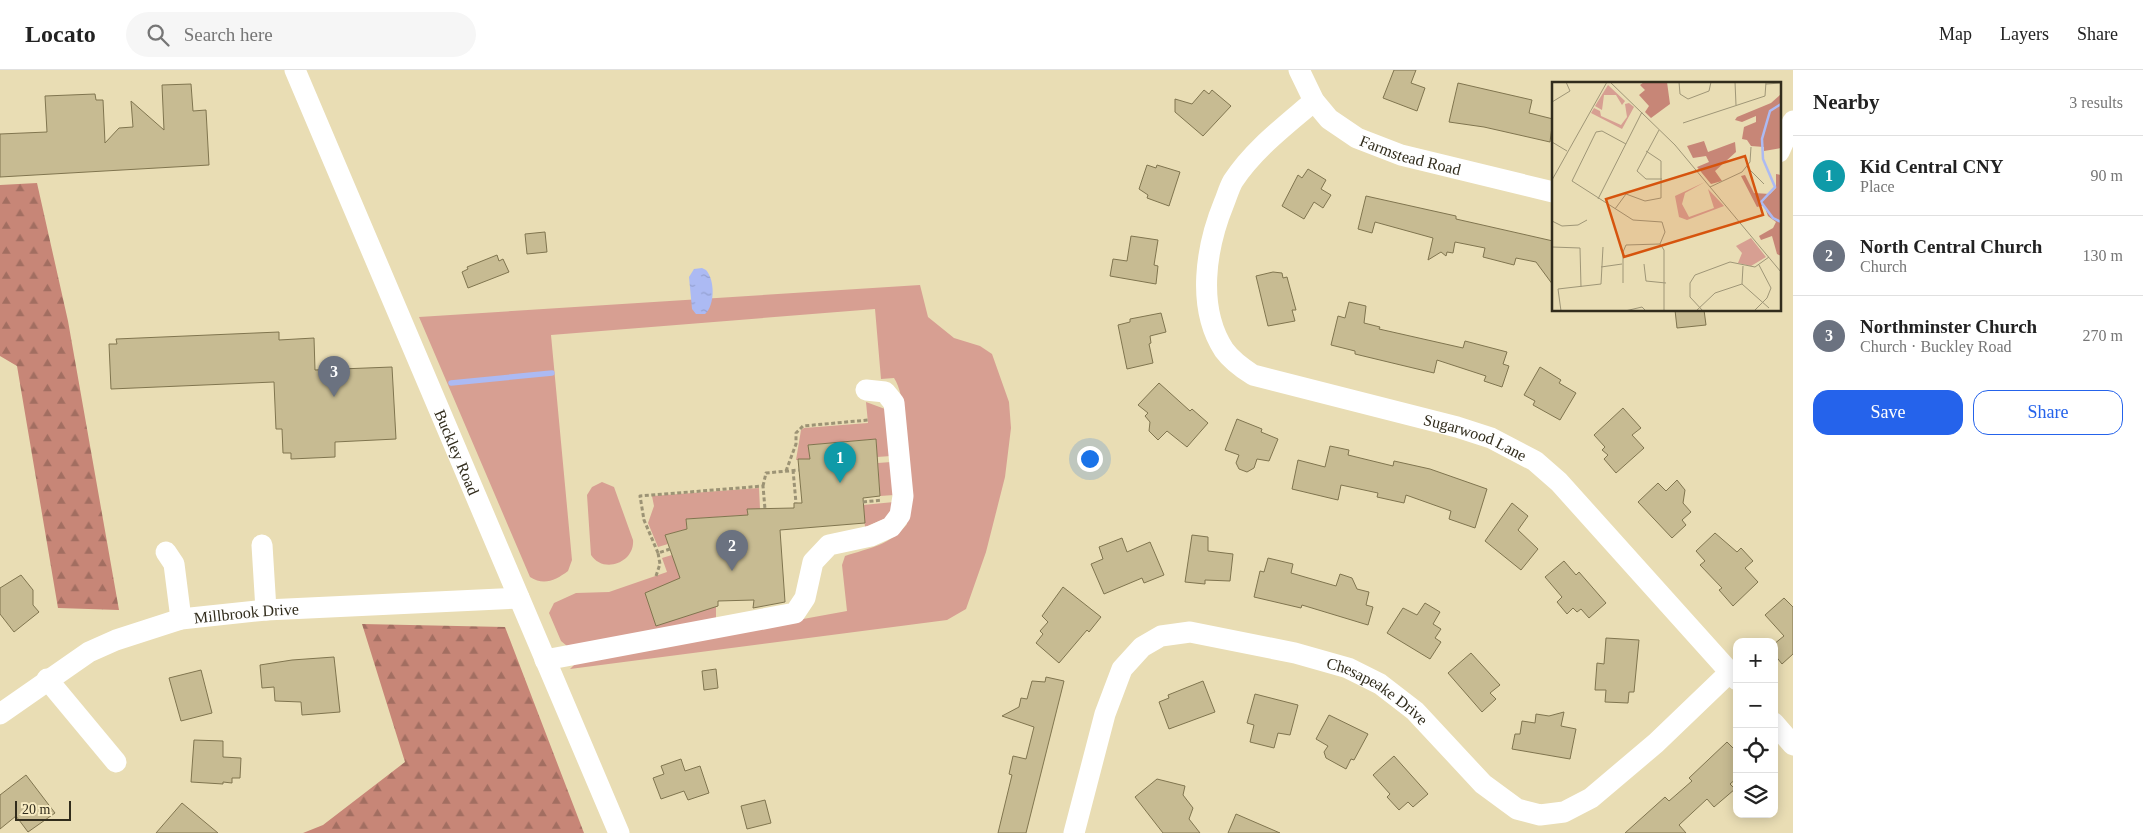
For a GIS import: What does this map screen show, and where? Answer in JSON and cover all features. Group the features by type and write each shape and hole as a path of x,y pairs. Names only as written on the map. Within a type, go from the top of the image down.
{"street":[{"name":"Buckley Road","path":"295,70 619,833"},
{"name":"Farmstead Road","path":"1299,70 1314,101 1329,119 1357,138 1401,155 1552,192"},
{"name":"Sugarwood Lane","path":"1314,101 1261,146 1232,182 1216,223 1208,259 1206,287 1210,318 1224,350 1237,365 1253,375 1457,427 1491,438 1535,461 1559,482 1733,676"},
{"path":"1780,150 1793,121"},
{"path":"545,660 795,613 805,598 813,562 829,545 871,536 891,527 900,515 903,496 894,403 885,392 866,390"},
{"path":"262,545 266,610"},
{"path":"166,552 174,564 181,619"},
{"name":"Millbrook Drive","path":"4,703 47,679 89,652 116,640 181,619 266,610 519,598"},
{"name":"Chesapeake Drive","path":"1074,833 1105,714 1122,669 1142,647 1161,636 1190,632 1295,653 1348,668 1380,684 1415,711 1482,784 1517,809 1540,815 1564,812 1591,798 1733,676"},
{"path":"47,679 116,762"},
{"path":"1778,728 1793,745"}],"path":[{"path":"786,471 796,444 796,432 803,426 868,420"},
{"path":"793,470 796,503"},
{"path":"765,509 763,486 766,473 799,470"},
{"path":"656,576 660,564 658,553 644,520 640,496 763,486"},
{"path":"658,553 670,549"}],"shaded area":[{"path":"920,285 928,317 954,338 980,346 992,354 1009,402 1011,428 1005,477 986,552 966,609 947,620 570,669 579,660 847,611 842,565 845,556 887,541 907,524 906,448 903,407 894,378 881,379 875,309 551,335 572,560 568,571 550,581 535,580 530,577 419,317"},
{"path":"866,402 885,409 891,456 877,457 876,439 809,445 810,459 796,460 801,430 804,428 868,423"},
{"path":"891,462 894,495 880,496 878,463"},
{"path":"602,482 614,487 633,540 629,555 624,560 610,565 596,561 591,555 587,495 592,487"},
{"path":"759,488 760,509 747,509 748,515 686,519 687,529 665,535 668,544 658,547 648,523 654,506 652,496"},
{"path":"894,502 889,517 865,527 863,505"},
{"path":"672,555 716,606 716,619 567,646 561,641 549,613 554,603 576,593 609,592 667,572 662,558"}],"green space":[{"path":"37,183 68,321 119,610 58,608 17,366 0,356 0,185"},
{"path":"362,624 505,627 584,833 303,833 323,825 405,762"}],"water":[{"path":"702,268 709,274 713,292 711,305 705,314 696,314 692,309 689,277 694,269"}],"building":[{"path":"1394,70 1416,70 1411,83 1425,88 1417,111 1383,98"},
{"path":"1458,83 1532,100 1529,113 1552,119 1552,127 1550,142 1484,127 1449,122"},
{"path":"191,84 193,111 206,110 209,165 0,177 0,134 47,132 45,96 95,94 96,100 103,100 105,143 119,128 133,127 131,101 164,130 162,85"},
{"path":"1204,90 1209,94 1212,90 1231,106 1203,136 1175,112 1175,99 1192,104"},
{"path":"1147,165 1156,168 1157,165 1180,172 1169,206 1147,198 1148,195 1139,189"},
{"path":"1308,169 1326,180 1321,189 1331,195 1323,208 1314,202 1304,219 1282,206 1298,175 1302,178"},
{"path":"1366,196 1456,216 1456,219 1552,241 1552,284 1536,262 1516,258 1514,265 1483,257 1485,248 1455,242 1453,253 1447,252 1446,256 1441,252 1428,260 1433,238 1375,222 1372,233 1358,229"},
{"path":"545,232 547,252 527,254 525,234"},
{"path":"1131,236 1158,240 1154,265 1158,266 1156,284 1110,276 1113,259 1127,261"},
{"path":"497,255 499,261 503,259 509,272 468,288 462,272 468,269 467,267"},
{"path":"1273,272 1282,273 1283,278 1287,277 1296,310 1292,310 1295,321 1268,326 1256,276"},
{"path":"1349,302 1366,306 1364,323 1380,327 1379,329 1463,348 1465,341 1507,352 1503,364 1509,366 1502,387 1484,381 1486,376 1437,360 1434,373 1355,354 1355,351 1331,345 1338,316 1345,318"},
{"path":"1675,311 1704,311 1706,325 1677,328"},
{"path":"1161,313 1166,332 1150,336 1151,343 1149,344 1153,363 1127,369 1118,325 1130,322 1130,319"},
{"path":"279,332 279,340 314,338 315,370 392,367 396,439 335,442 335,457 291,459 291,453 283,453 282,429 276,429 274,382 111,389 109,344 117,344 116,339"},
{"path":"1540,367 1561,380 1559,383 1576,393 1560,420 1533,405 1535,401 1524,395"},
{"path":"1159,383 1190,411 1192,409 1208,423 1187,447 1167,431 1158,440 1149,431 1150,422 1145,416 1148,413 1138,405"},
{"path":"1623,408 1641,428 1632,435 1644,448 1616,473 1604,459 1608,455 1602,450 1605,447 1594,435"},
{"path":"1237,419 1262,429 1261,432 1278,439 1269,461 1257,459 1254,468 1247,472 1239,469 1236,463 1239,455 1225,450"},
{"path":"876,439 880,496 863,498 865,523 780,530 785,602 753,608 754,600 718,601 718,606 656,626 645,593 680,578 665,535 687,529 686,519 748,515 747,509 794,508 794,503 802,503 798,459 810,459 808,445"},
{"path":"1330,446 1349,450 1348,455 1393,466 1394,461 1430,469 1487,489 1475,528 1449,519 1451,511 1406,495 1404,503 1377,497 1378,493 1341,485 1338,500 1292,489 1298,460 1325,467"},
{"path":"1677,480 1685,490 1683,503 1691,512 1682,520 1686,525 1672,538 1638,502 1658,483 1666,491"},
{"path":"1512,503 1528,516 1518,530 1538,549 1521,570 1485,541"},
{"path":"1715,533 1737,552 1741,548 1753,561 1745,568 1758,582 1733,606 1719,590 1722,588 1700,565 1705,561 1696,551"},
{"path":"1192,535 1208,537 1208,551 1233,554 1230,581 1205,580 1205,584 1185,582"},
{"path":"1122,538 1127,552 1150,542 1164,575 1144,583 1142,578 1104,594 1091,564 1103,559 1099,547"},
{"path":"1268,558 1293,564 1291,573 1336,586 1340,574 1352,578 1357,589 1369,592 1366,605 1373,607 1368,625 1302,605 1301,608 1254,597 1260,571 1264,572"},
{"path":"1564,561 1576,575 1579,572 1606,603 1589,618 1581,609 1577,612 1573,608 1567,614 1557,602 1562,597 1545,577"},
{"path":"21,575 33,590 33,605 39,612 14,632 0,614 0,588"},
{"path":"1063,587 1101,617 1089,632 1087,630 1059,663 1036,643 1043,634 1040,631 1048,622 1042,616"},
{"path":"1784,598 1793,607 1793,654 1782,664 1778,659 1778,641 1784,636 1765,615"},
{"path":"1425,603 1440,612 1433,624 1441,629 1435,638 1441,642 1430,659 1387,633 1403,608 1417,615"},
{"path":"1606,638 1639,640 1634,692 1629,692 1628,703 1605,702 1606,690 1595,690 1597,663 1604,664"},
{"path":"1471,653 1500,685 1490,693 1496,699 1482,712 1448,673"},
{"path":"334,657 340,712 302,715 301,702 275,701 274,687 262,688 260,665 292,660"},
{"path":"716,669 718,688 704,690 702,671"},
{"path":"201,670 212,713 181,721 169,678"},
{"path":"1046,677 1064,681 1026,833 998,833 1012,775 1009,774 1013,756 1026,759 1034,727 1002,716 1019,707 1021,698 1027,699 1032,681 1045,682"},
{"path":"1203,681 1215,712 1169,729 1159,702 1169,698 1168,695"},
{"path":"1255,694 1298,705 1290,735 1278,733 1274,748 1250,742 1254,725 1247,723"},
{"path":"1564,712 1561,726 1576,729 1570,759 1512,749 1515,734 1520,734 1522,721 1535,723 1536,714 1549,716"},
{"path":"1329,715 1368,734 1354,760 1351,759 1346,769 1326,758 1324,752 1328,746 1316,739"},
{"path":"194,740 223,741 223,757 241,758 240,778 232,778 232,783 223,782 223,784 191,782"},
{"path":"1727,742 1733,748 1733,781 1730,784 1733,787 1733,791 1714,807 1707,799 1679,825 1686,833 1625,833 1665,797 1669,801 1692,781 1689,778"},
{"path":"1394,756 1428,794 1413,807 1408,802 1399,810 1387,797 1390,794 1373,775"},
{"path":"681,759 685,771 700,766 709,793 688,800 684,791 661,799 653,778 664,774 661,766"},
{"path":"26,775 55,813 28,832 16,816 0,829 0,795"},
{"path":"1157,779 1185,786 1183,795 1193,808 1189,819 1200,833 1163,833 1135,797"},
{"path":"765,800 771,823 747,829 741,806"},
{"path":"182,803 218,833 156,833"},
{"path":"1236,814 1280,833 1228,833"}],"waterway":[{"path":"451,383 552,373"}],"place":[{"name":"Northminster Church","path":"334,397"},
{"name":"Kid Central CNY","path":"840,483"},
{"name":"North Central Church","path":"732,571"}]}
